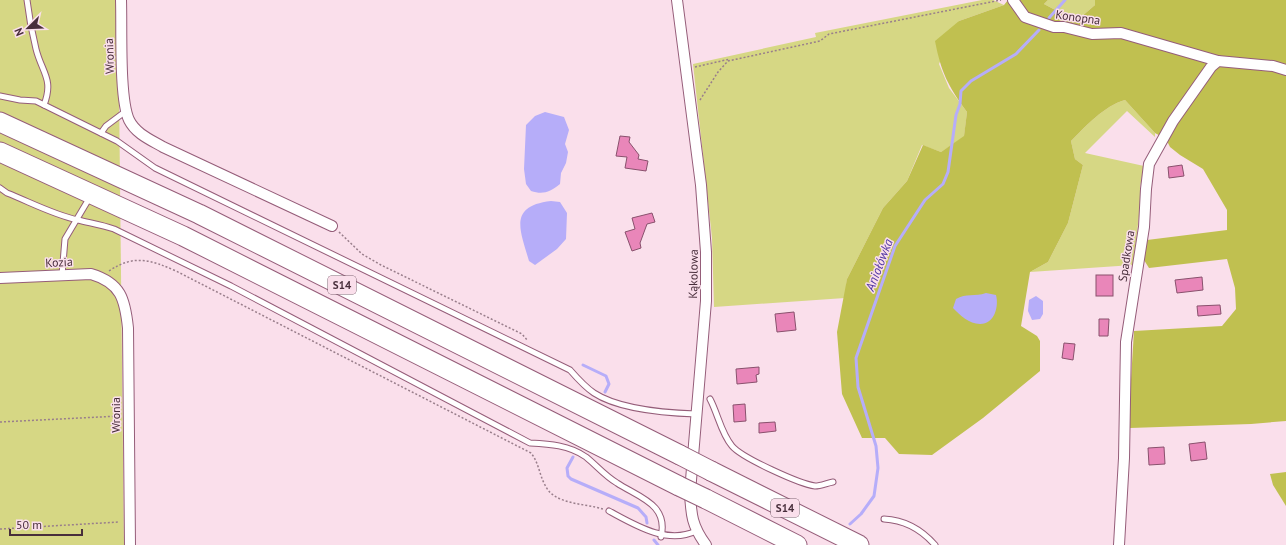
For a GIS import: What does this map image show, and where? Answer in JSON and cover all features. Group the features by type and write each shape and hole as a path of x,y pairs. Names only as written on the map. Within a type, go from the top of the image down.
{"highway":[{"name":"S14","path":"0,122 199,214 859,545"},
{"name":"S14","path":"0,152 183,236 797,545"}],"street":[{"name":"Wronia","path":"121,0 123,81 126,111"},
{"name":"Kąkolowa","path":"677,0 701,185 706,252 706,301 690,492 691,518 696,531 706,545"},
{"name":"Konopna","path":"1013,0 1025,17 1054,27 1071,28 1092,34 1121,33 1218,61"},
{"path":"1218,61 1285,67"},
{"name":"Spadkowa","path":"1119,545 1124,458 1126,342 1144,227 1149,164 1173,121 1211,67 1218,61"},
{"path":"126,111 130,122 141,135 163,147 332,226"},
{"name":"Kozia","path":"0,278 91,274 106,278"},
{"name":"Wronia","path":"106,278 116,287 122,297 126,309 130,545"}],"lane":[{"path":"28,0 29,16 36,51 47,79 49,92 44,105"},
{"path":"0,96 20,100 36,101 101,133 126,146 155,168 540,354 570,370 594,393 609,400 626,405 670,413 696,414"},
{"path":"101,133 106,126 126,111"},
{"path":"0,188 7,193 77,220 96,222 114,229 224,282 530,443 552,444 585,456 616,483 648,500 654,506 661,519 663,529 661,537"},
{"path":"62,275 65,239 92,193"},
{"path":"710,399 728,440 741,454 794,480 813,486 833,482"},
{"path":"609,511 661,537 677,539 687,537 696,531"},
{"path":"884,519 897,519 912,526 926,536 935,545"}],"path":[{"path":"686,69 820,41 829,34 1001,0"},
{"path":"692,118 705,90 718,72 728,61 738,57"},
{"path":"332,226 362,254 375,262 522,334 540,354"},
{"path":"106,278 109,271 129,262 142,259 153,261 176,271 531,453 537,461 548,491 556,498 591,505 609,511"},
{"path":"0,422 128,416"},
{"path":"0,529 129,522"}],"green space":[{"path":"0,0 118,0 124,545 0,545"},
{"path":"982,0 993,0 1004,5 959,21 939,64 949,88 967,112 964,137 941,152 922,145 907,181 883,208 847,279 845,298 714,307 712,238 693,64 816,37 815,33"},
{"path":"1048,0 1095,0 1095,5 1081,17 1061,13 1044,4"},
{"path":"1125,100 1155,133 1155,137 1127,111 1085,153 1144,166 1140,187 1140,208 1133,265 1030,272 1048,262 1068,223 1083,165 1075,159 1071,141 1089,123 1103,112"}],"shaded area":[{"path":"1008,0 1048,0 1044,4 1061,13 1081,17 1095,5 1095,0 1286,0 1286,421 1251,424 1130,428 1129,412 1134,331 1222,326 1236,309 1235,288 1227,259 1149,268 1144,260 1143,244 1147,240 1227,230 1227,210 1203,169 1170,147 1166,139 1155,133 1125,100 1103,112 1089,123 1071,141 1075,159 1083,165 1068,223 1048,262 1030,272 1021,326 1037,336 1040,341 1040,371 983,418 932,455 899,454 885,438 862,438 842,394 837,332 847,279 883,208 907,181 923,145 941,152 964,136 967,112 946,78 935,41 959,21 1004,5"},
{"path":"545,112 564,117 569,130 565,144 568,152 566,163 561,173 560,184 550,191 539,193 531,191 526,184 524,169 526,125 535,116"},
{"path":"551,201 560,202 567,213 566,239 557,249 535,265 529,261 520,221 528,208 537,204"},
{"path":"986,293 996,295 997,304 995,314 985,323 976,324 968,321 953,308 956,299 960,297"},
{"path":"1036,296 1043,301 1043,314 1040,319 1032,320 1028,311 1029,300"},
{"path":"1286,472 1286,506 1273,485 1270,474"}],"building":[{"path":"620,136 630,137 629,142 639,155 638,159 648,161 646,171 625,168 627,157 616,156"},
{"path":"1182,165 1184,176 1169,178 1168,167"},
{"path":"652,213 655,222 647,224 640,243 641,248 632,251 625,232 635,229 632,218"},
{"path":"1096,275 1113,275 1113,296 1096,296"},
{"path":"1202,277 1203,290 1177,293 1175,280"},
{"path":"1220,305 1221,314 1198,316 1197,306"},
{"path":"794,312 796,330 777,332 775,314"},
{"path":"1099,319 1109,319 1108,336 1099,336"},
{"path":"1064,343 1075,344 1073,360 1062,358"},
{"path":"759,367 759,374 756,375 757,382 737,384 736,369"},
{"path":"745,404 746,421 734,422 733,405"},
{"path":"775,422 776,431 759,433 759,423"},
{"path":"1205,442 1207,459 1191,461 1189,444"},
{"path":"1164,447 1165,464 1149,465 1148,448"}],"waterway":[{"name":"Aniołówka","path":"1049,18 1065,0"},
{"name":"Aniołówka","path":"850,524 861,514 874,496 878,468 876,446 858,387 856,358 895,246 925,200 943,184 948,172 961,91 971,81 1016,54 1039,30"},
{"path":"583,365 606,376 609,384 605,392"},
{"path":"573,457 567,468 568,476 571,479 638,508 646,517 647,523"},
{"path":"654,540 658,545"}]}
